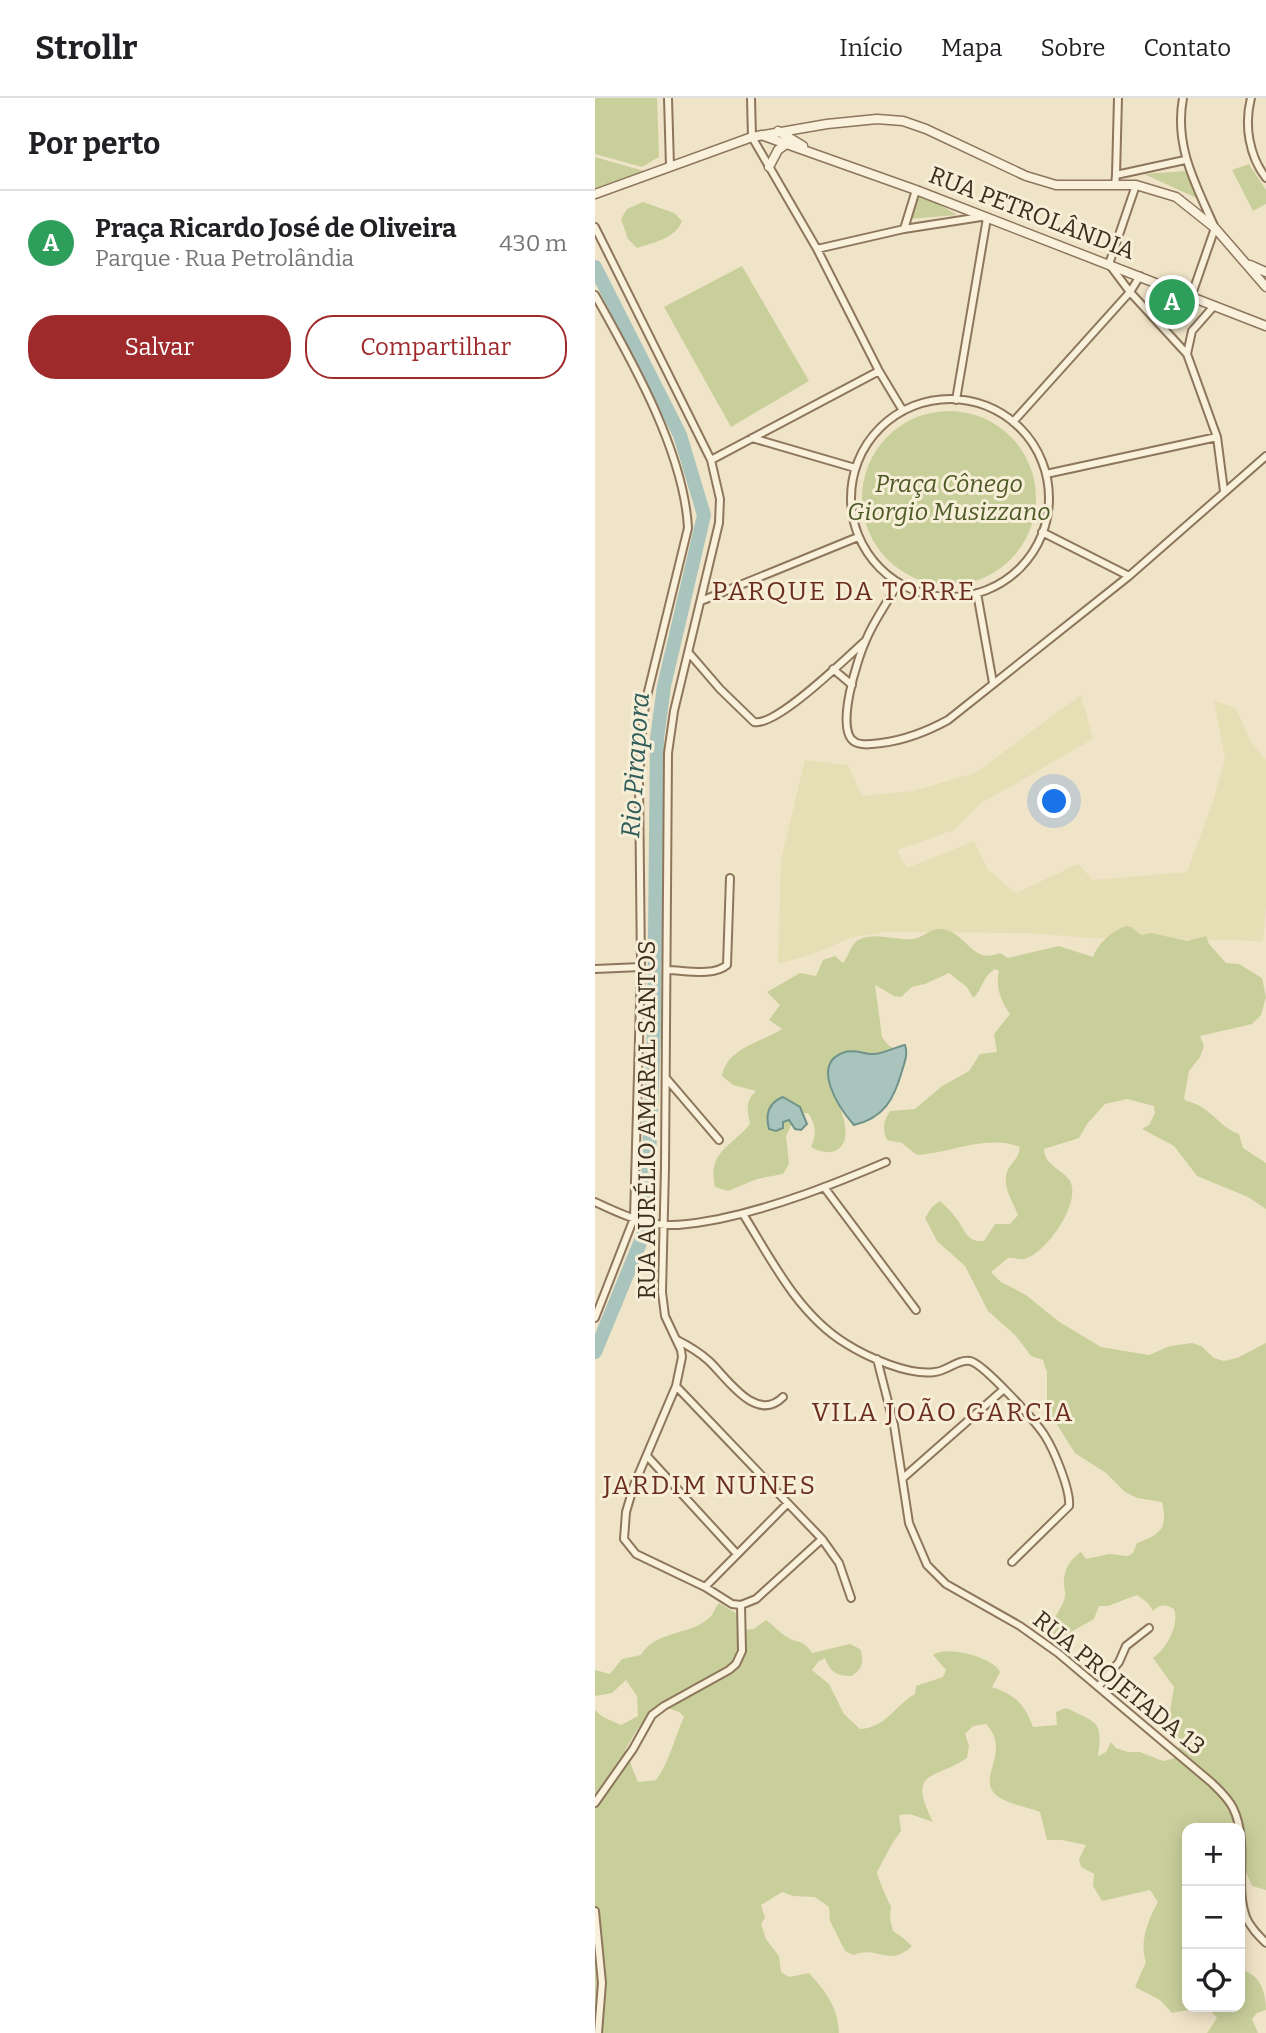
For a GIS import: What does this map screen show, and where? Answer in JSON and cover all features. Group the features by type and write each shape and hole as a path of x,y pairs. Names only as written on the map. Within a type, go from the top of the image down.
{"street":[{"path":"668,98 670,166"},
{"path":"751,98 756,136 769,167 817,249 879,371 903,411"},
{"path":"1115,185 1118,98"},
{"path":"1183,98 1182,137 1185,160 1216,228 1191,297"},
{"path":"1251,98 1247,112 1250,145 1266,178"},
{"path":"595,194 756,136 877,119 903,121 1026,176 1056,185 1136,185 1177,197 1216,228 1266,287"},
{"path":"778,131 821,157"},
{"path":"756,136 821,157"},
{"path":"769,167 778,150 786,144"},
{"name":"RUA PETROLÂNDIA","path":"821,157 916,190 1266,326"},
{"path":"1116,175 1185,160"},
{"path":"1136,185 1109,264 1130,292 1187,354 1217,437 1224,491"},
{"path":"904,229 916,190"},
{"path":"817,249 904,229 984,218 956,400"},
{"name":"RUA AURÉLIO AMARAL SANTOS","path":"595,227 711,460 720,499 701,601 674,710 668,753 666,1078 661,1292 665,1316 682,1357 676,1386 634,1485 626,1512 624,1538 636,1554 705,1587 732,1604 741,1605"},
{"path":"1247,263 1266,272"},
{"path":"1013,422 1130,292 1140,276"},
{"path":"595,295 626,351 660,427 687,503 688,528 645,704 641,743 641,967 634,1218 595,1318"},
{"path":"1187,354 1192,331 1214,306"},
{"path":"711,460 879,371"},
{"path":"938,400 956,400 986,406 1013,422 1037,451 1046,474 1049,503 1042,532 1030,556 1012,575 989,589 947,597 930,595 898,583 875,563 858,537 851,508 851,493 855,468 864,448 875,433 903,411 938,400"},
{"path":"1046,474 1217,437"},
{"path":"752,438 855,468"},
{"path":"898,583 865,641 852,685 845,727 849,737 856,743 869,745 895,741 925,733 948,720 1129,576 1266,456"},
{"path":"1042,532 1129,576"},
{"path":"701,601 858,537"},
{"path":"977,593 993,683"},
{"path":"689,653 720,689 754,722 760,723 780,713 865,641"},
{"path":"833,669 852,685"},
{"path":"667,970 715,971 727,965 730,878"},
{"path":"595,969 641,967"},
{"path":"666,1078 719,1140"},
{"path":"595,1202 634,1218 664,1225 686,1225 743,1214 886,1163"},
{"path":"824,1187 916,1310"},
{"path":"743,1214 789,1288 817,1319 843,1342 877,1359 922,1373 938,1372 962,1362 972,1361 1004,1389 1048,1442 1070,1502 1066,1511 1012,1563"},
{"path":"675,1339 699,1352 755,1404 766,1406 776,1403 783,1396"},
{"name":"RUA PROJETADA 13","path":"877,1359 904,1478 909,1524 927,1565 946,1584 1020,1626 1058,1653 1212,1783 1227,1799 1240,1827 1246,1916 1253,1929 1266,1942"},
{"path":"676,1386 822,1539 839,1563 851,1598"},
{"path":"904,1478 1004,1389"},
{"path":"647,1456 737,1554"},
{"path":"705,1587 787,1504"},
{"path":"595,1803 633,1749 652,1715 729,1671 736,1664 743,1651 741,1605 756,1599 822,1539"},
{"path":"1098,1687 1119,1662 1126,1646 1149,1628"},
{"path":"595,1911 601,1969 598,2033"}],"shaded area":[{"path":"1081,695 1093,739 980,804 954,830 897,850 907,868 974,841 988,870 1016,893 1078,864 1093,880 1187,872 1225,759 1214,701 1236,708 1251,742 1266,760 1266,906 1263,941 1090,938 1030,933 887,932 853,937 813,954 778,964 781,860 805,760 848,765 862,796 913,791 975,773"}],"green space":[{"path":"595,98 657,98 659,157 642,167 595,154"},
{"path":"595,157 644,171 595,189"},
{"path":"1249,164 1266,190 1266,204 1253,211 1232,170"},
{"path":"1186,171 1201,200 1144,174"},
{"path":"917,191 957,215 908,219"},
{"path":"643,202 674,213 682,221 669,236 637,248 628,239 621,219 627,209"},
{"path":"742,266 809,381 731,427 664,307"},
{"path":"1159,286 1185,299 1189,305 1186,316 1174,316 1160,306 1150,291"},
{"name":"Praça Cônego Giorgio Musizzano","path":"949,411 982,417 1011,436 1030,465 1036,498 1030,531 1011,560 982,579 949,585 916,579 887,560 868,531 862,498 868,465 887,436 916,417"},
{"path":"1126,926 1141,935 1151,933 1187,941 1206,936 1209,944 1226,963 1239,964 1262,978 1266,997 1261,1015 1252,1024 1200,1036 1204,1046 1200,1057 1189,1071 1184,1098 1202,1107 1225,1127 1239,1134 1243,1148 1266,1163 1266,1209 1248,1197 1197,1176 1174,1146 1142,1129 1149,1125 1155,1113 1154,1106 1127,1099 1105,1104 1087,1124 1079,1138 1044,1149 1047,1160 1067,1177 1072,1190 1067,1214 1060,1226 1033,1255 1024,1259 1008,1258 991,1272 1001,1282 1026,1295 1058,1321 1101,1347 1149,1355 1170,1346 1192,1343 1201,1346 1214,1358 1224,1361 1237,1358 1266,1343 1266,1890 1252,1886 1245,1870 1245,1823 1182,1823 1182,2011 1172,2013 1160,2000 1135,1987 1146,1962 1146,1931 1158,1902 1150,1890 1102,1901 1093,1886 1094,1874 1081,1867 1079,1859 1086,1845 1047,1840 1040,1812 1008,1802 994,1793 990,1776 995,1757 994,1735 986,1724 973,1726 965,1734 969,1746 967,1758 928,1778 923,1784 925,1805 933,1822 910,1814 899,1815 901,1831 877,1872 891,1906 893,1931 912,1946 897,1955 870,1952 853,1955 845,1951 830,1921 829,1907 815,1897 793,1896 782,1892 761,1905 765,1918 761,1924 766,1939 779,1956 781,1972 789,1977 809,1973 830,2000 839,2033 595,2033 595,1710 621,1725 638,1716 637,1696 626,1680 612,1693 595,1696 595,1670 610,1674 622,1659 641,1655 655,1641 702,1623 711,1616 719,1603 739,1615 741,1630 754,1629 766,1620 788,1638 805,1645 812,1653 850,1644 860,1649 862,1664 852,1676 835,1673 825,1658 812,1670 829,1684 844,1714 860,1729 884,1720 915,1694 916,1686 943,1677 946,1670 933,1655 948,1651 979,1657 996,1667 1000,1672 992,1687 1018,1701 1033,1727 1057,1725 1056,1712 1066,1708 1095,1724 1099,1735 1098,1756 1106,1752 1111,1742 1116,1748 1140,1752 1163,1761 1175,1758 1180,1746 1168,1723 1174,1687 1153,1658 1171,1636 1175,1622 1174,1609 1163,1606 1153,1611 1148,1603 1137,1595 1108,1606 1099,1606 1094,1619 1071,1632 1064,1641 1052,1632 1065,1596 1066,1570 1074,1558 1081,1552 1086,1559 1109,1554 1128,1556 1133,1553 1137,1543 1152,1537 1161,1529 1164,1519 1162,1502 1137,1498 1125,1492 1106,1473 1075,1453 1047,1409 1047,1372 1043,1360 1031,1356 1016,1336 988,1311 965,1266 937,1241 925,1218 940,1201 970,1238 978,1241 984,1241 995,1224 1010,1224 1018,1215 1006,1185 1006,1178 1020,1147 994,1142 981,1143 917,1155 902,1143 887,1140 884,1132 890,1111 915,1109 942,1086 969,1071 980,1054 997,1052 994,1034 1010,1014 1000,994 999,971 995,969 990,973 973,998 967,987 949,973 912,987 901,997 875,985 882,1037 888,1045 903,1053 828,1064 844,1123 846,1134 843,1143 837,1150 830,1152 811,1147 815,1134 813,1122 808,1113 797,1113 786,1136 789,1164 783,1174 757,1179 728,1191 715,1187 713,1175 714,1166 722,1151 750,1124 748,1106 756,1091 733,1085 722,1076 725,1067 730,1059 746,1047 782,1029 769,1020 780,1005 767,992 800,973 816,976 823,960 835,956 843,963 853,945 865,937 913,939 943,929 984,955 1000,953 1008,958 1059,946 1093,957 1102,942","holes":["665,1707 684,1717 661,1773 656,1780 638,1782 625,1750 641,1724 651,1713"]},
{"path":"1245,1970 1258,1980 1266,2010 1257,2013 1252,2019 1258,2033 1207,2033 1217,2018 1212,2012 1245,2012"}],"water":[{"path":"905,1045 905,1061 891,1099 873,1118 854,1125 841,1108 830,1086 829,1066 834,1058 845,1052 877,1054"},
{"path":"783,1097 800,1107 807,1124 801,1130 795,1129 789,1120 783,1122 783,1128 776,1131 769,1129 769,1110 774,1102"}],"waterway":[{"name":"Rio Pirapora","path":"595,267 680,435 704,515 664,686 657,739 654,1031 647,1210"},
{"path":"595,1352 645,1231"}],"place":[{"name":"Praça Ricardo José de Oliveira","path":"1172,302"}],"district":[{"name":"PARQUE DA TORRE","path":"844,591"},
{"name":"VILA JOÃO GARCIA","path":"943,1412"},
{"name":"JARDIM NUNES","path":"710,1485"}]}
